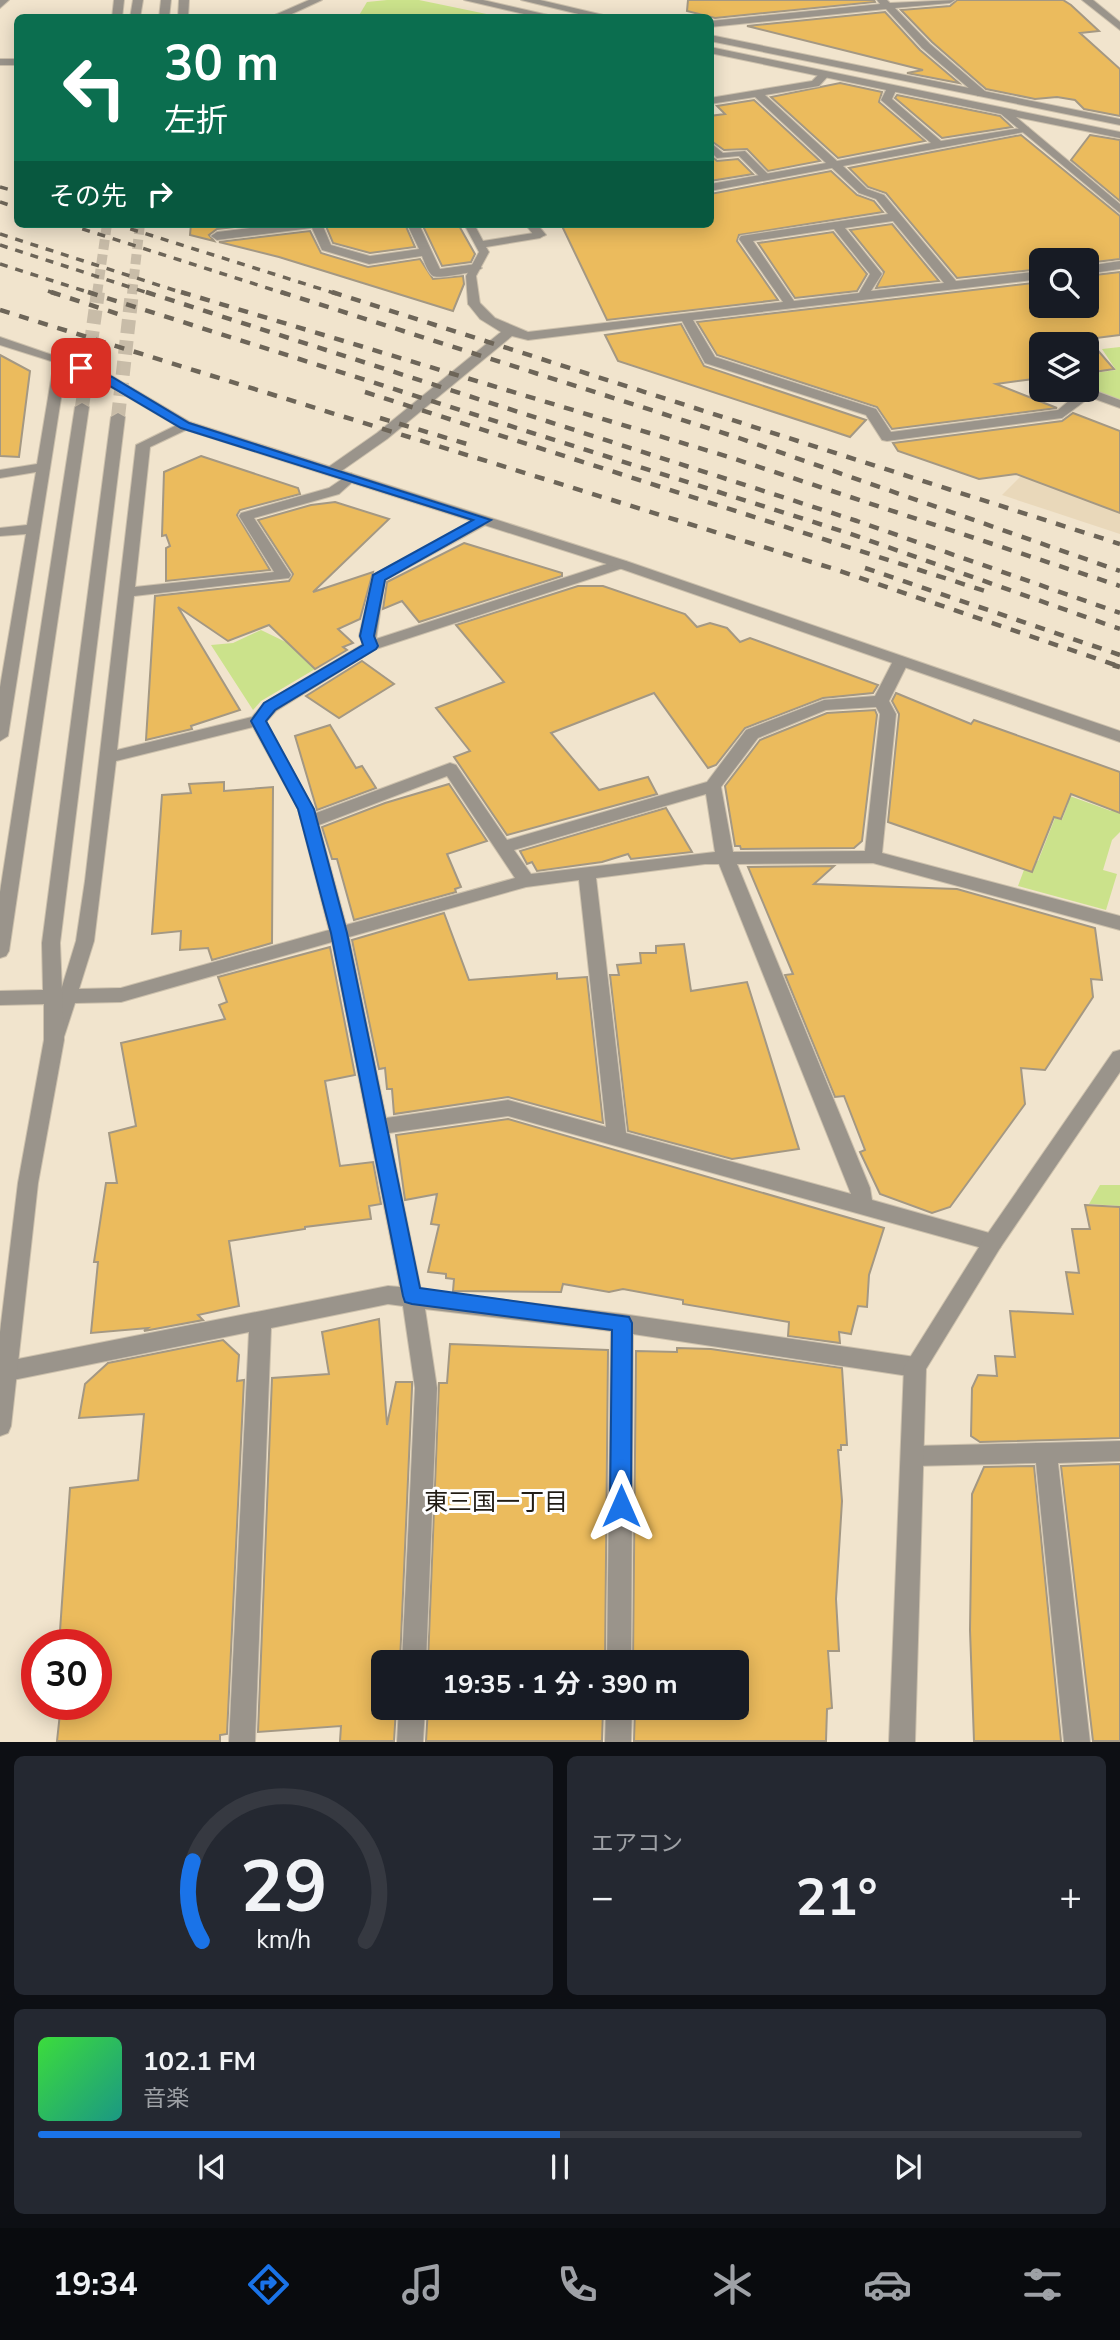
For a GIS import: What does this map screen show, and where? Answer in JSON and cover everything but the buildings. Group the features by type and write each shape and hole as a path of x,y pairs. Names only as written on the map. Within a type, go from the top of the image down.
{"street":[{"path":"0,5 4,0"},
{"path":"294,14 316,0 332,0"},
{"path":"469,0 534,14"},
{"path":"526,0 592,14"},
{"path":"714,24 885,3 950,0"},
{"path":"1087,0 1120,27"},
{"path":"885,3 926,46 1120,210"},
{"path":"714,39 1120,122"},
{"path":"714,51 1120,135"},
{"path":"714,101 815,84 825,74"},
{"path":"892,88 886,100 938,144"},
{"path":"757,93 863,191 880,197 953,286"},
{"path":"714,187 1024,129"},
{"path":"791,306 745,239 894,217"},
{"path":"837,226 876,274 865,289 865,297"},
{"path":"218,236 282,228"},
{"path":"316,228 327,247 369,260 426,252"},
{"path":"415,228 436,273 476,268"},
{"path":"534,228 540,235"},
{"path":"1099,268 1120,265"},
{"path":"474,304 482,317 509,332 528,336 1029,276"},
{"path":"686,317 709,360 871,412 887,437 1062,414 1076,402"},
{"path":"332,471 382,436 509,332"},
{"path":"0,341 61,360 107,379 185,425 621,564 1120,737"},
{"path":"0,736 5,667 33,530 61,360"},
{"path":"0,951 82,407"},
{"path":"0,1426 28,1183 54,1040 59,996 51,943 118,417"},
{"path":"59,996 85,940 109,758 143,445 185,425"},
{"path":"0,474 42,467"},
{"path":"127,592 284,575 246,516 334,491 351,477"},
{"path":"371,646 367,636 378,578 484,520"},
{"path":"0,532 33,530"},
{"path":"109,758 258,721 270,707 371,646 621,564"},
{"path":"881,701 901,661"},
{"path":"503,847 713,786 752,734 824,705 881,701"},
{"path":"873,857 888,713 881,701"},
{"path":"258,721 306,809 339,933 412,1296 426,1388 415,1650"},
{"path":"309,821 450,769 526,881"},
{"path":"713,786 725,857 860,1188 863,1208"},
{"path":"0,998 121,995 526,881 725,857 873,857 1120,923"},
{"path":"587,873 617,1138"},
{"path":"902,1741 915,1367 993,1242 1120,1057"},
{"path":"379,1126 508,1108 993,1242"},
{"path":"8,1371 388,1295 622,1323 915,1367"},
{"path":"242,1741 260,1321"},
{"path":"619,1650 622,1323"},
{"path":"914,1456 1046,1455 1120,1451"},
{"path":"1046,1455 1077,1741"},
{"path":"410,1741 411,1720"},
{"path":"618,1741 619,1720"}],"lane":[{"path":"714,149 721,156 741,153 768,178"},
{"path":"472,228 484,252 471,276 474,304"},
{"path":"482,244 540,235"},
{"path":"1099,396 1120,404"}],"shaded area":[{"path":"1039,458 1120,488 1120,534 1002,495"}],"green space":[{"path":"419,0 487,14 360,14 367,2"},
{"path":"1120,347 1120,401 1099,392 1099,372 1116,370 1102,349"},
{"path":"261,630 327,662 261,701 253,710 211,645 233,643"},
{"path":"1006,773 1111,811 1120,798 1120,832 1112,840 1103,870 1117,874 1106,910 1018,886 1028,859 1038,861 1055,818 1062,820 1068,804 1005,784"},
{"path":"1100,1185 1120,1185 1120,1206 1089,1204"}],"tunnel":[{"path":"97,294 106,228"},
{"path":"132,294 140,228"},
{"path":"82,407 98,292"},
{"path":"118,417 132,292"}],"railway":[{"path":"0,187 14,191"},
{"path":"0,202 14,207"},
{"path":"80,228 286,294"},
{"path":"128,228 337,294"},
{"path":"0,234 186,294"},
{"path":"0,245 151,294"},
{"path":"0,264 94,294"},
{"path":"48,291 56,294"},
{"path":"51,292 118,314"},
{"path":"88,292 848,533 1120,629"},
{"path":"146,292 857,521 1120,613"},
{"path":"181,292 729,457 1120,586"},
{"path":"281,292 739,438 1120,571"},
{"path":"332,292 1120,544"},
{"path":"0,310 831,568 1118,666"},
{"path":"365,392 985,591"},
{"path":"380,418 467,444"},
{"path":"865,568 1120,655"},
{"path":"1113,665 1120,667"}],"district":[{"name":"東三国一丁目","path":"496,1502"}],"route":[{"path":"81,368 107,379 185,425 484,520 378,578 367,636 371,646 270,707 258,721 306,809 339,933 412,1296 622,1323 621,1506"}]}
